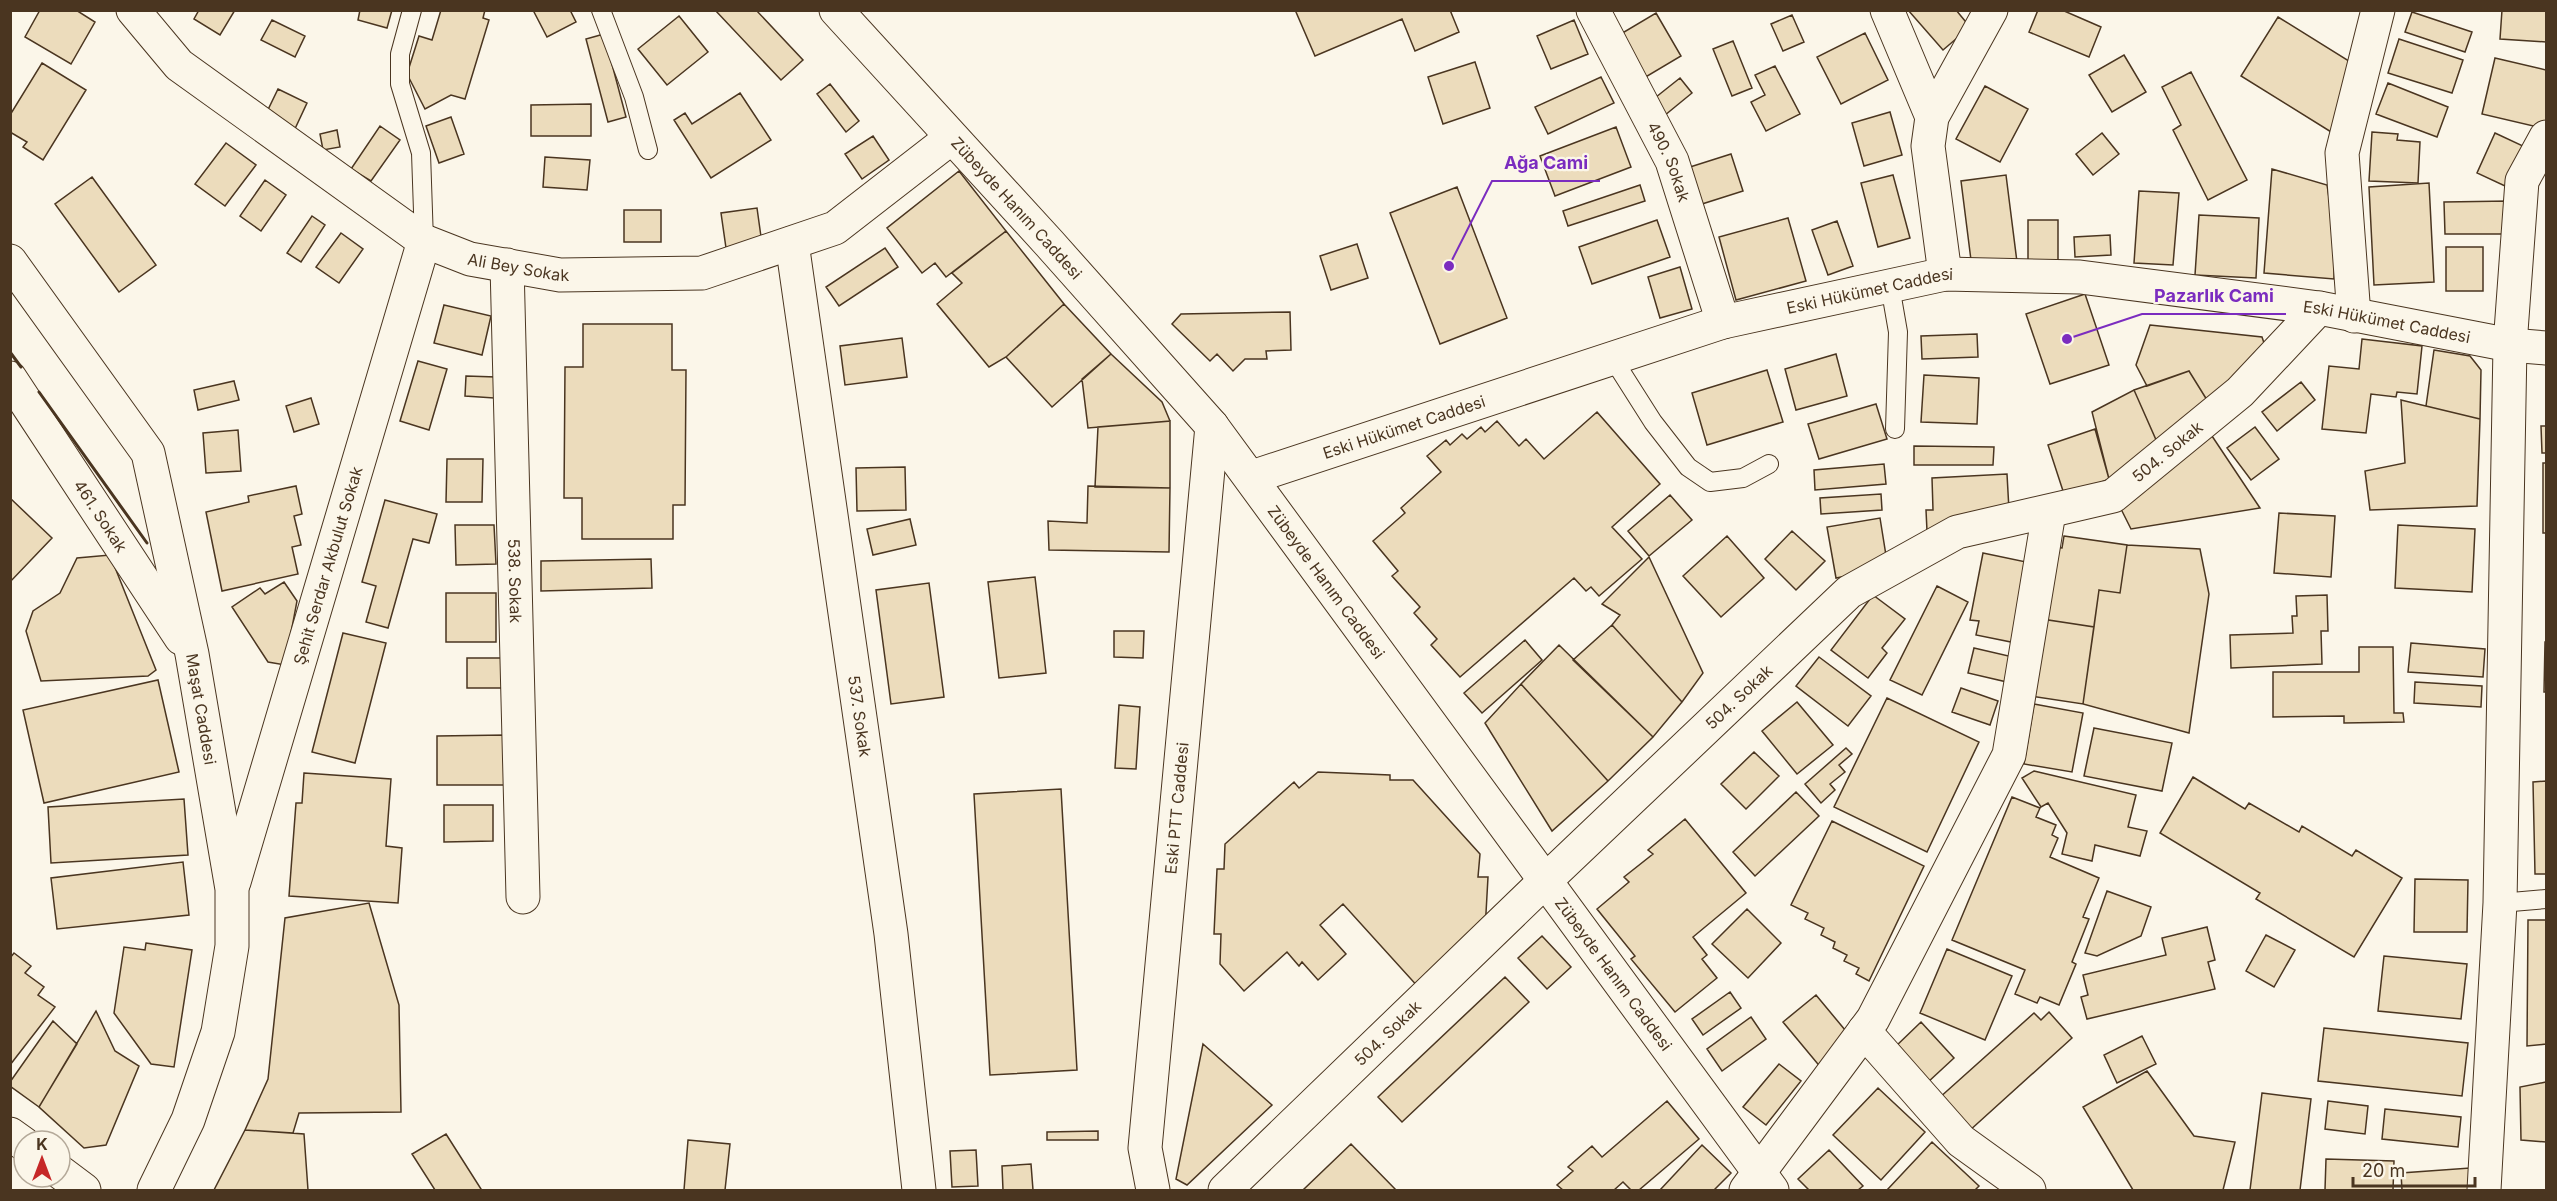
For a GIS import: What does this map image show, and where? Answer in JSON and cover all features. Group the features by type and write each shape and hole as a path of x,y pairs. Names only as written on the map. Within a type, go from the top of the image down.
{"street":[{"name":"Ali Bey Sokak","path":"133,10 179,64 424,241 470,259 560,275 702,273 835,228 951,138"},
{"name":"490. Sokak","path":"1593,10 1672,161 1723,322"},
{"path":"1887,10 1932,117"},
{"path":"1944,274 1928,146 1932,117 1991,10"},
{"path":"2354,316 2342,153 2378,10"},
{"name":"Zübeyde Hanım Caddesi","path":"844,11 951,138 1049,243 1212,426 1252,477 1545,881 1759,1185"},
{"path":"2484,1191 2500,903 2510,345 2522,181 2547,137"},
{"name":"Şehit Serdar Akbulut Sokak","path":"232,889 424,241"},
{"name":"537. Sokak","path":"792,243 891,933 919,1191"},
{"name":"Maşat Caddesi","path":"10,261 148,453 192,654 232,889 232,946 218,1032 189,1119 154,1191"},
{"name":"538. Sokak","path":"507,265 523,897"},
{"name":"Eski Hükümet Caddesi","path":"1252,477 1723,322 1944,274 2080,277 2319,308 2510,345 2547,348"},
{"name":"504. Sokak","path":"1225,1191 1545,881 1849,592 1957,532 2113,496 2240,392 2319,308"},
{"name":"461. Sokak","path":"10,378 192,654"},
{"name":"Eski PTT Caddesi","path":"1153,1191 1145,1148 1212,426"},
{"path":"1759,1185 1873,1019 2009,755 2049,512"},
{"path":"1864,1031 1961,1141 2029,1191"},
{"path":"72,1182 84,1191"}],"lane":[{"path":"412,10 400,54 400,84 421,153 424,241"},
{"path":"601,10 634,98 648,150"},
{"path":"1890,286 1898,332 1895,429"},
{"path":"1613,359 1653,422 1688,467 1710,482 1743,478 1769,464"},
{"path":"2500,903 2547,899"}],"building":[{"path":"40,10 76,10 95,22 71,64 25,37"},
{"path":"199,10 235,10 220,35 194,19"},
{"path":"360,10 392,10 387,28 358,20"},
{"path":"441,10 485,10 483,18 489,20 465,99 451,95 425,109 407,74 419,36 432,40"},
{"path":"533,10 570,10 576,22 547,37"},
{"path":"715,10 756,10 803,60 781,80"},
{"path":"1299,10 1450,10 1459,32 1415,51 1402,19 1315,56 1296,12"},
{"path":"1908,10 1956,10 1970,27 1943,50"},
{"path":"2038,10 2062,10 2101,27 2089,57 2029,32"},
{"path":"2502,10 2546,10 2546,42 2500,39"},
{"path":"2412,12 2472,32 2465,52 2405,32"},
{"path":"1656,13 1681,56 1644,78 1619,35"},
{"path":"1792,15 1804,42 1783,51 1771,24"},
{"path":"679,16 708,52 667,85 638,49"},
{"path":"2278,17 2357,66 2336,135 2241,76"},
{"path":"272,20 305,36 295,57 261,40"},
{"path":"1574,20 1588,54 1551,69 1537,36"},
{"path":"1865,33 1888,80 1841,104 1817,57"},
{"path":"604,34 626,117 608,122 586,39"},
{"path":"2399,39 2463,60 2452,93 2388,73"},
{"path":"1733,41 1752,88 1732,96 1713,49"},
{"path":"2124,55 2146,92 2112,112 2089,75"},
{"path":"2495,58 2546,70 2546,129 2482,114"},
{"path":"1475,62 1490,108 1443,124 1428,77"},
{"path":"42,63 86,90 43,160 23,147 27,142 10,132 10,115"},
{"path":"1775,66 1800,114 1766,131 1751,102 1765,95 1755,75"},
{"path":"2191,72 2247,180 2208,200 2173,130 2181,125 2162,87"},
{"path":"1601,77 1614,103 1548,134 1535,107"},
{"path":"1680,78 1692,93 1659,120 1646,105"},
{"path":"2388,83 2448,107 2437,137 2376,114"},
{"path":"830,84 859,121 846,132 817,94"},
{"path":"1985,86 2028,109 2000,162 1956,139"},
{"path":"278,89 307,103 293,133 264,118"},
{"path":"740,93 771,140 711,178 674,120 685,113 692,124"},
{"path":"591,104 591,136 531,136 531,105"},
{"path":"1890,112 1902,155 1864,166 1852,123"},
{"path":"451,117 464,154 439,163 426,126"},
{"path":"380,126 400,140 371,181 351,169"},
{"path":"1616,127 1631,167 1555,196 1540,156"},
{"path":"337,130 340,147 323,150 320,134"},
{"path":"2372,132 2398,134 2397,140 2420,142 2418,183 2369,181"},
{"path":"2102,133 2119,154 2093,175 2076,154"},
{"path":"2495,133 2523,146 2505,186 2477,173"},
{"path":"873,136 889,160 862,179 845,154"},
{"path":"226,143 256,165 225,206 195,184"},
{"path":"1731,154 1743,191 1702,204 1690,167"},
{"path":"545,157 590,160 587,190 543,187"},
{"path":"2272,169 2327,185 2335,236 2334,279 2264,273"},
{"path":"959,171 1006,231 946,277 935,263 922,273 887,228"},
{"path":"1893,175 1910,238 1878,247 1861,183"},
{"path":"2006,175 2017,262 1972,268 1961,181"},
{"path":"92,177 156,265 119,292 55,204"},
{"path":"265,180 286,195 261,231 240,216"},
{"path":"2429,183 2434,282 2374,285 2369,187"},
{"path":"1640,185 1645,201 1568,226 1563,211"},
{"path":"1457,187 1507,318 1440,344 1390,213"},
{"path":"2139,191 2179,193 2173,265 2134,263"},
{"path":"2509,201 2509,234 2445,234 2444,202"},
{"path":"757,208 763,251 727,255 721,213"},
{"path":"624,210 661,210 661,242 624,242"},
{"path":"2199,215 2259,218 2256,278 2195,275"},
{"path":"312,216 325,225 301,262 287,253"},
{"path":"1788,218 1806,281 1736,300 1719,237"},
{"path":"1657,220 1670,257 1592,284 1579,247"},
{"path":"2028,220 2058,220 2058,263 2028,263"},
{"path":"1837,221 1853,266 1828,275 1812,230"},
{"path":"1006,231 1064,304 1006,357 989,367 937,304 962,283 952,273"},
{"path":"341,233 363,249 339,283 316,267"},
{"path":"2110,235 2111,255 2075,257 2074,237"},
{"path":"1357,244 1368,278 1331,290 1320,256"},
{"path":"2446,247 2483,247 2483,291 2446,291"},
{"path":"885,248 898,267 839,306 826,287"},
{"path":"1680,267 1692,309 1660,318 1648,277"},
{"path":"2085,294 2109,365 2050,384 2026,314"},
{"path":"1064,304 1111,354 1052,407 1006,357"},
{"path":"444,305 491,316 482,355 434,343"},
{"path":"1290,312 1291,350 1266,351 1267,359 1245,359 1233,371 1217,354 1210,361 1172,324 1181,314"},
{"path":"583,324 672,324 672,370 686,370 685,505 673,505 673,539 582,539 582,498 564,498 565,367 583,367"},
{"path":"2150,325 2262,337 2266,349 2207,400 2189,371 2147,386 2136,365"},
{"path":"1977,334 1978,357 1922,359 1921,336"},
{"path":"902,338 907,377 845,385 840,346"},
{"path":"2362,339 2422,346 2417,394 2397,392 2396,397 2371,394 2366,433 2322,429 2329,366 2359,369"},
{"path":"2434,350 2470,356 2481,370 2480,419 2426,406"},
{"path":"1111,354 1162,402 1170,421 1088,428 1082,379"},
{"path":"1836,354 1847,396 1796,410 1785,369"},
{"path":"418,361 447,369 429,430 400,421"},
{"path":"1767,370 1783,422 1707,445 1692,393"},
{"path":"2189,371 2207,400 2157,442 2134,390"},
{"path":"1924,375 1979,378 1977,424 1921,422"},
{"path":"466,376 496,377 494,398 465,396"},
{"path":"234,381 239,400 198,410 194,390"},
{"path":"2301,382 2315,400 2277,431 2262,412"},
{"path":"2134,390 2157,442 2109,479 2092,412"},
{"path":"311,398 319,424 294,432 286,406"},
{"path":"2401,400 2480,419 2477,506 2370,510 2365,471 2405,463"},
{"path":"1876,404 1887,439 1819,459 1808,424"},
{"path":"1597,412 1660,484 1612,527 1642,559 1599,596 1591,587 1586,591 1574,578 1460,677 1431,645 1437,639 1414,613 1420,607 1392,576 1398,571 1373,541 1405,513 1401,508 1441,472 1427,456 1446,440 1450,445 1462,434 1467,439 1481,427 1485,432 1497,421 1519,446 1526,439 1544,459"},
{"path":"1170,421 1170,488 1095,487 1098,427"},
{"path":"2541,426 2546,426 2546,453 2542,453"},
{"path":"2255,427 2279,459 2251,480 2227,448"},
{"path":"2095,429 2109,479 2065,497 2048,445"},
{"path":"238,430 241,471 206,473 203,433"},
{"path":"2210,433 2260,508 2131,529 2121,509"},
{"path":"1914,446 1994,447 1993,465 1914,465"},
{"path":"447,459 483,459 482,502 446,502"},
{"path":"2543,463 2546,463 2546,533 2543,533"},
{"path":"1884,464 1886,484 1815,490 1814,470"},
{"path":"905,467 906,510 857,511 856,468"},
{"path":"2007,474 2009,510 1927,531 1926,510 1933,510 1932,478"},
{"path":"296,486 302,514 294,516 301,545 292,547 298,574 222,591 206,512 249,502 248,496"},
{"path":"1088,486 1170,488 1169,552 1049,550 1048,521 1087,523"},
{"path":"1881,494 1882,510 1821,514 1820,498"},
{"path":"1670,495 1692,520 1649,556 1628,531"},
{"path":"10,498 52,538 10,582"},
{"path":"385,500 437,514 429,543 413,539 388,628 366,622 376,586 362,582"},
{"path":"2279,513 2335,516 2331,577 2274,573"},
{"path":"1880,518 1888,568 1836,578 1827,527"},
{"path":"910,519 916,545 873,555 867,529"},
{"path":"455,525 494,525 496,564 456,565"},
{"path":"2398,525 2475,529 2472,592 2395,588"},
{"path":"1792,531 1825,561 1796,590 1765,559"},
{"path":"1727,536 1764,578 1721,617 1683,576"},
{"path":"2064,536 2127,545 2120,593 2099,590 2094,627 2042,619 2052,547 2062,548"},
{"path":"2127,545 2200,549 2209,594 2189,733 2083,704 2099,590 2120,593"},
{"path":"1983,553 2031,563 2016,643 1976,635 1979,621 1970,620"},
{"path":"110,555 156,670 148,676 41,681 26,631 33,611 60,593 77,558"},
{"path":"1649,557 1703,673 1682,702 1612,625 1620,615 1602,604"},
{"path":"651,559 652,588 541,591 541,561"},
{"path":"1035,577 1046,673 999,678 988,582"},
{"path":"284,582 297,601 285,665 268,662 232,607 260,588 265,594"},
{"path":"929,583 944,697 891,704 876,590"},
{"path":"1937,586 1968,602 1922,695 1890,680"},
{"path":"446,593 496,593 496,642 446,642"},
{"path":"1873,595 1905,619 1882,648 1887,653 1868,678 1831,650"},
{"path":"2327,595 2328,631 2321,631 2322,664 2231,668 2230,635 2293,633 2292,616 2297,616 2296,596"},
{"path":"2042,619 2094,627 2083,704 2030,696"},
{"path":"1612,625 1682,702 1653,737 1573,660"},
{"path":"1114,631 1144,631 1143,658 1114,657"},
{"path":"343,633 386,643 355,763 312,752"},
{"path":"1525,640 1542,660 1482,713 1464,693"},
{"path":"2545,642 2546,692 2544,692"},
{"path":"2411,643 2485,649 2483,677 2408,672"},
{"path":"1559,645 1653,737 1608,781 1521,684"},
{"path":"2359,647 2393,647 2394,713 2403,713 2404,722 2344,723 2344,716 2273,717 2273,672 2359,672"},
{"path":"1974,648 2013,657 2007,682 1968,673"},
{"path":"1819,657 1871,696 1848,726 1796,686"},
{"path":"467,658 502,658 502,688 467,688"},
{"path":"158,680 179,772 44,803 23,710"},
{"path":"2415,682 2482,686 2481,707 2414,703"},
{"path":"1521,684 1608,781 1552,831 1485,723"},
{"path":"1961,688 1998,701 1990,725 1952,712"},
{"path":"1887,698 1979,742 1927,852 1834,807"},
{"path":"1797,702 1833,745 1797,774 1762,731"},
{"path":"2034,704 2083,713 2072,772 2024,764"},
{"path":"1119,705 1140,707 1136,769 1115,768"},
{"path":"2094,728 2172,743 2162,791 2084,776"},
{"path":"506,735 506,785 437,785 437,736"},
{"path":"1846,748 1852,754 1839,765 1845,772 1830,784 1835,790 1821,803 1805,784"},
{"path":"1754,752 1779,776 1746,809 1721,784"},
{"path":"2034,771 2136,795 2128,827 2147,831 2140,856 2095,845 2092,861 2062,854 2067,833 2048,803 2041,807 2022,778"},
{"path":"1318,772 1390,775 1390,780 1413,780 1480,854 1478,877 1488,877 1485,931 1420,989 1343,904 1320,925 1346,954 1318,980 1302,962 1299,966 1287,952 1244,991 1220,964 1221,934 1214,934 1217,869 1224,869 1225,844 1294,782 1299,788"},
{"path":"304,773 391,779 386,846 402,848 398,903 289,896 296,803 302,803"},
{"path":"2193,777 2245,809 2249,803 2299,832 2302,826 2352,856 2356,850 2402,878 2354,957 2256,899 2260,893 2160,833"},
{"path":"2546,781 2546,874 2535,874 2533,782"},
{"path":"1061,789 1077,1070 990,1075 974,794"},
{"path":"1796,792 1819,816 1755,876 1733,852"},
{"path":"2012,797 2040,808 2036,817 2056,825 2052,835 2058,838 2050,857 2099,878 2083,917 2089,919 2072,962 2076,964 2059,1005 2040,997 2037,1003 2015,994 2025,970 1952,940"},
{"path":"184,799 188,855 51,863 48,807"},
{"path":"444,805 493,805 493,841 444,842"},
{"path":"1685,819 1746,893 1693,937 1707,955 1702,959 1717,978 1675,1012 1631,959 1635,956 1597,909 1629,882 1624,877 1653,854 1648,850"},
{"path":"1832,821 1924,866 1869,981 1856,974 1859,968 1844,961 1847,955 1833,948 1835,942 1821,935 1824,928 1805,919 1808,913 1791,905"},
{"path":"183,862 189,915 57,929 51,878"},
{"path":"2415,879 2468,880 2467,932 2414,932"},
{"path":"2107,891 2151,907 2141,936 2097,956 2085,953"},
{"path":"369,903 399,1005 401,1112 299,1113 293,1133 245,1130 268,1079 285,918"},
{"path":"1747,909 1781,943 1748,978 1712,944"},
{"path":"2528,920 2546,920 2546,1044 2527,1046"},
{"path":"2207,927 2215,960 2208,962 2215,989 2087,1019 2081,997 2088,995 2083,975 2166,955 2162,938"},
{"path":"2266,935 2295,950 2274,987 2246,971"},
{"path":"1542,936 1571,967 1547,989 1518,958"},
{"path":"146,943 192,950 174,1067 151,1064 114,1013 124,947 145,950"},
{"path":"1947,949 2012,976 1985,1040 1920,1013"},
{"path":"14,953 31,966 25,973 44,987 38,995 55,1007 10,1065 10,958"},
{"path":"2384,956 2467,964 2461,1019 2378,1011"},
{"path":"1505,977 1529,1002 1402,1122 1378,1097"},
{"path":"1730,992 1741,1008 1703,1035 1692,1019"},
{"path":"1816,995 1855,1042 1822,1069 1783,1022"},
{"path":"96,1011 115,1051 139,1066 106,1145 84,1148 72,1137 72,1129 63,1129 39,1107"},
{"path":"2049,1012 2072,1038 1968,1132 1938,1099 2034,1013 2041,1020"},
{"path":"1751,1017 1766,1039 1722,1071 1707,1049"},
{"path":"53,1021 77,1044 39,1107 10,1086 10,1082"},
{"path":"1921,1022 1954,1058 1927,1083 1894,1048"},
{"path":"2324,1028 2468,1043 2462,1096 2318,1081"},
{"path":"2142,1036 2156,1064 2117,1083 2104,1055"},
{"path":"1203,1044 1272,1105 1187,1185 1176,1179"},
{"path":"1779,1064 1801,1081 1766,1125 1743,1107"},
{"path":"2147,1071 2194,1136 2235,1142 2223,1190 2133,1190 2083,1107"},
{"path":"2546,1082 2546,1142 2521,1140 2520,1087"},
{"path":"1878,1088 1925,1132 1881,1180 1833,1135"},
{"path":"2262,1093 2311,1099 2300,1190 2250,1190"},
{"path":"1667,1101 1699,1139 1639,1190 1631,1190 1623,1182 1614,1190 1563,1190 1557,1185 1573,1171 1568,1167 1592,1146 1602,1157"},
{"path":"2328,1101 2368,1106 2365,1134 2325,1129"},
{"path":"2385,1109 2461,1117 2458,1147 2382,1139"},
{"path":"245,1130 304,1134 308,1190 214,1190"},
{"path":"1098,1131 1098,1140 1047,1140 1047,1132"},
{"path":"446,1134 481,1189 435,1190 412,1154"},
{"path":"688,1140 730,1144 725,1190 684,1190"},
{"path":"1932,1142 1979,1186 1975,1190 1887,1190"},
{"path":"1351,1144 1396,1190 1303,1190"},
{"path":"1702,1145 1731,1173 1714,1190 1660,1190"},
{"path":"976,1150 978,1186 952,1187 950,1151"},
{"path":"1829,1150 1863,1186 1858,1190 1809,1190 1798,1179"},
{"path":"2326,1159 2394,1161 2393,1190 2325,1190"},
{"path":"1031,1164 1033,1190 1003,1190 1002,1166"},
{"path":"2470,1168 2472,1190 2402,1190 2401,1173"}],"wall":[{"path":"10,352 21,367"},
{"path":"39,392 147,543"}],"place":[{"name":"Ağa Cami","path":"1449,266"},
{"name":"Pazarlık Cami","path":"2067,339"}]}
